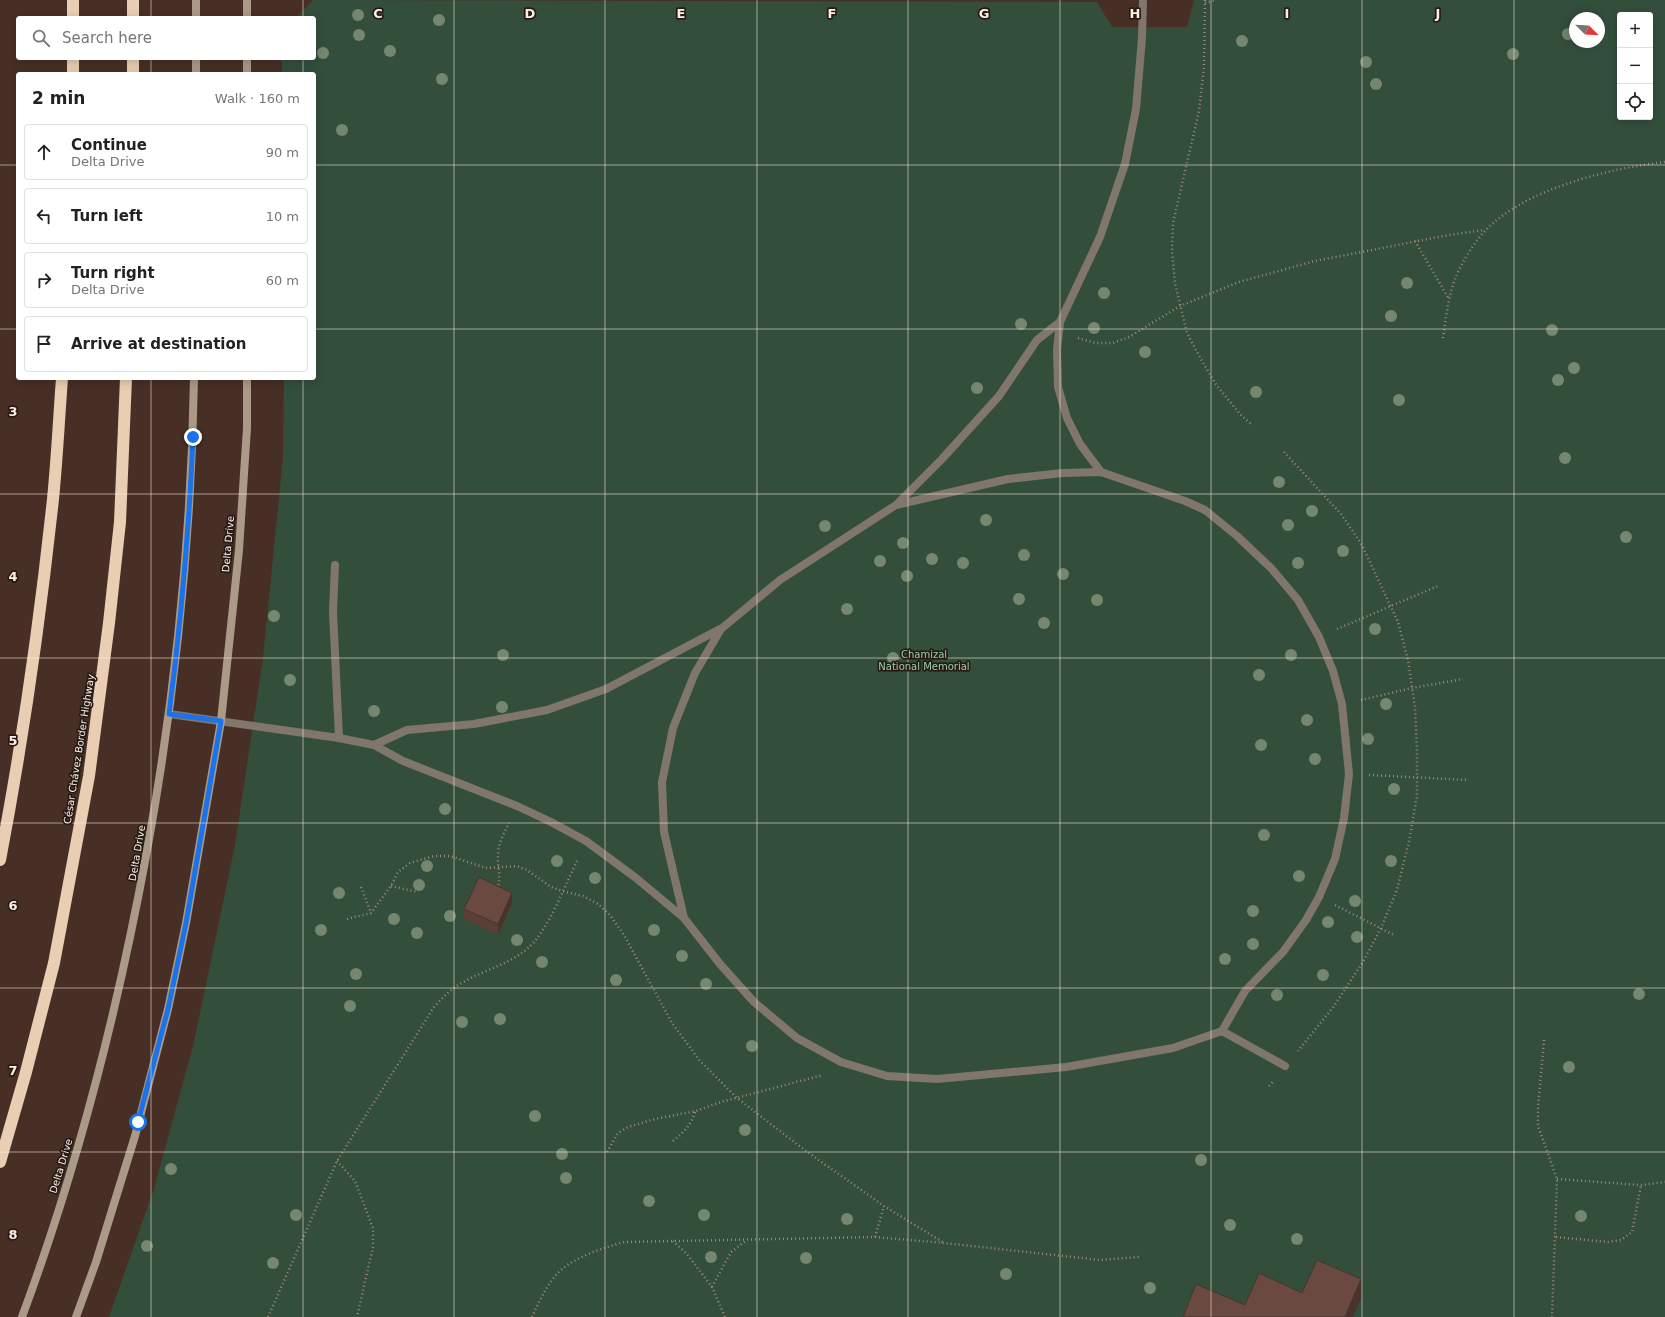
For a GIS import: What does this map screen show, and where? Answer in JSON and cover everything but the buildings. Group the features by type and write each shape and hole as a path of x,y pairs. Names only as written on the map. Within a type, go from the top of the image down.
{"highway":[{"path":"73,0 73,16"},
{"path":"133,0 133,16"},
{"path":"73,60 73,72"},
{"path":"133,60 133,72"},
{"path":"0,860 12,797 35,648 53,498 62,380"},
{"name":"César Chávez Border Highway","path":"0,1162 26,1072 54,963 89,776 109,623 120,522 126,380"}],"main road":[{"path":"196,0 196,16"},
{"path":"247,0 247,16"},
{"path":"196,60 196,72"},
{"path":"247,60 247,72"},
{"name":"Delta Drive","path":"22,1317 35,1282 84,1129 114,1012 147,855 177,659 190,500 194,380"},
{"name":"Delta Drive","path":"76,1317 96,1262 135,1136 168,1009 186,923 221,721 239,550 247,428 247,380"}],"street":[{"path":"1101,472 1080,444 1067,418 1058,387 1057,350 1060,322 1100,237 1125,164 1136,109 1142,38 1143,0"},
{"path":"374,745 407,730 474,724 547,710 606,689 721,629 780,580 896,505 942,459 999,396 1037,340 1060,322"},
{"path":"169,714 339,738 374,745 403,761 517,806 586,842 636,878 684,918 720,964 754,1002 797,1038 841,1062 887,1076 937,1079 1066,1067 1173,1048 1222,1031 1245,991 1283,952 1306,920 1319,897 1335,858 1344,818 1348,774 1342,704 1333,670 1319,636 1298,600 1271,568 1237,536 1205,510 1184,501 1101,472 1062,473 1008,478 896,505"},
{"path":"335,565 333,612 339,738"},
{"path":"684,918 664,832 662,782 673,728 695,673 721,629"},
{"path":"1222,1031 1285,1066"}],"path":[{"path":"1216,0 1205,2 1204,67 1199,111 1173,223 1175,283 1187,333 1217,386 1240,414 1252,425"},
{"path":"1443,338 1449,299 1456,278 1468,254 1485,230 1510,211 1548,191 1574,181 1617,170 1665,162"},
{"path":"1060,322 1078,338 1095,343 1113,343 1129,337 1180,306 1239,282 1315,261 1415,241 1485,230"},
{"path":"1415,241 1449,299"},
{"path":"1319,636 1438,586"},
{"path":"1342,704 1412,688 1463,679"},
{"path":"1348,774 1469,780"},
{"path":"495,895 500,878 498,868 498,847 517,806"},
{"path":"268,1317 337,1161 434,1007 447,993 463,982 514,959 528,949 542,933 586,842"},
{"path":"347,919 371,913 391,886 398,872 410,863 434,856 450,856 486,868 517,866 527,870 551,887 583,896 598,904 610,914 624,935 672,1023 700,1061 737,1098 806,1151 884,1206 944,1242"},
{"path":"391,886 417,892"},
{"path":"361,887 371,913"},
{"path":"1319,897 1394,934"},
{"path":"1544,1040 1538,1107 1538,1126 1557,1179 1552,1317"},
{"path":"607,1152 618,1133 628,1127 655,1119 696,1111 737,1098 829,1073 841,1062"},
{"path":"674,1141 686,1130 696,1111"},
{"path":"337,1161 354,1180 373,1228 373,1247 357,1317"},
{"path":"1557,1179 1641,1185 1665,1182"},
{"path":"1556,1237 1608,1242 1621,1240 1632,1232 1641,1185"},
{"path":"875,1237 884,1206"},
{"path":"532,1317 544,1292 557,1274 570,1263 608,1246 624,1242 875,1237 944,1242 1100,1260 1139,1257"},
{"path":"712,1287 731,1252 747,1240"},
{"path":"673,1241 687,1254 712,1287 725,1317"}],"green space":[{"name":"Chamizal National Memorial","path":"313,0 1097,2 1112,27 1187,27 1194,0 1665,0 1665,1317 109,1317 154,1189 194,1042 235,845 263,658 283,458 284,380 316,380 316,72 282,72 282,60 316,60 316,16 298,16"}],"route":[{"path":"138,1122 168,1009 186,923 221,721 169,714 177,659 190,500 193,437"}]}
